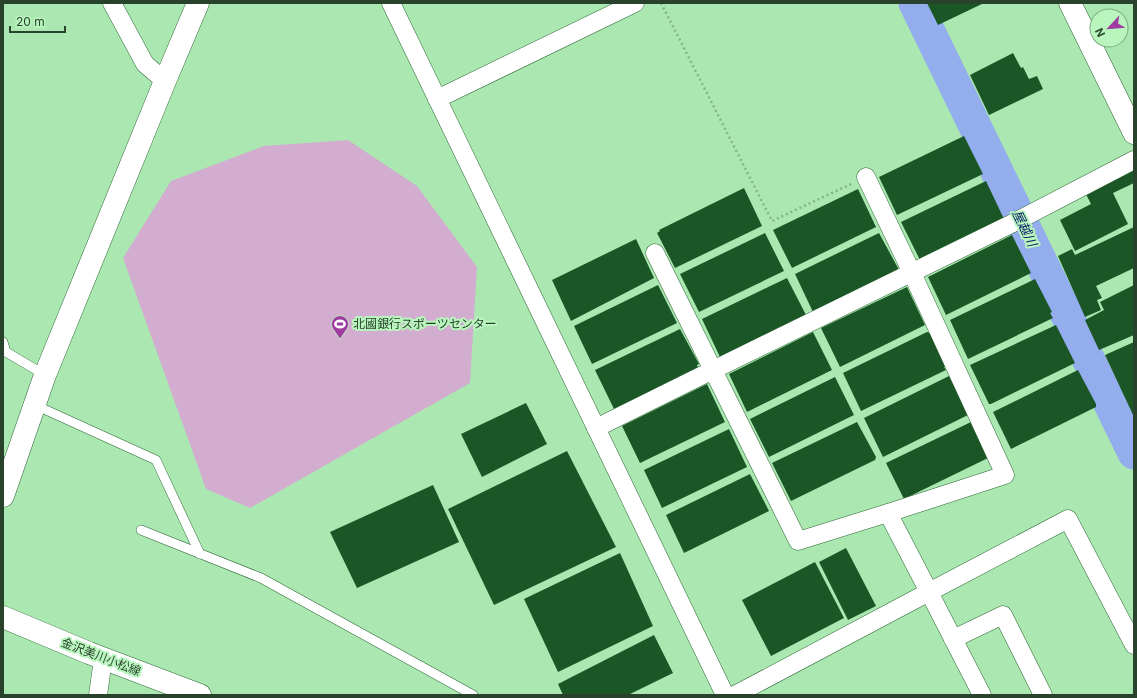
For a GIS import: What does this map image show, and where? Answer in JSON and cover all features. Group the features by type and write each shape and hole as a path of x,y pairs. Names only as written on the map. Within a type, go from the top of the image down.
{"street":[{"path":"112,3 145,64 165,81"},
{"path":"3,496 45,375 198,3"},
{"path":"391,3 725,695"},
{"path":"437,98 635,3"},
{"path":"1070,3 1134,133"},
{"path":"596,428 1011,224 1134,160"},
{"path":"655,253 798,541 1006,475 866,177"},
{"path":"888,512 982,695"},
{"path":"735,695 1068,519 1134,645"},
{"path":"953,639 1003,615 1043,695"},
{"name":"金沢美川小松線","path":"3,617 103,659 200,695"},
{"path":"98,695 103,659"}],"lane":[{"path":"3,342 6,352 45,375"},
{"path":"35,405 156,460 200,554"},
{"path":"141,530 260,578 473,695"}],"path":[{"path":"660,3 772,221 866,177"}],"shaded area":[{"path":"348,140 417,186 477,267 470,383 250,508 206,489 123,258 171,181 264,146"}],"building":[{"path":"927,3 984,3 938,25"},
{"path":"1013,53 1029,79 1037,76 1043,89 989,115 970,75"},
{"path":"964,136 983,174 897,215 879,177"},
{"path":"1133,170 1134,183 1113,193 1128,224 1075,251 1060,220 1091,204 1086,194"},
{"path":"986,181 1004,219 920,260 901,222"},
{"path":"744,188 762,226 675,268 657,233 660,231 659,230"},
{"path":"858,189 876,227 792,268 773,230"},
{"path":"1134,227 1134,268 1096,286 1102,298 1097,300 1101,310 1085,317 1058,256 1072,249 1075,255"},
{"path":"765,233 784,271 699,312 680,274"},
{"path":"879,233 898,268 898,271 813,312 795,274"},
{"path":"1012,235 1031,273 946,315 928,277"},
{"path":"636,239 654,278 571,321 552,280"},
{"path":"787,278 806,315 720,357 702,319"},
{"path":"1035,279 1052,312 1050,313 1053,318 968,359 950,320"},
{"path":"658,285 677,323 592,364 574,326"},
{"path":"1134,285 1134,335 1099,350 1085,320 1104,310 1100,302"},
{"path":"907,287 925,325 840,367 821,328"},
{"path":"1056,325 1075,363 989,404 970,365"},
{"path":"680,329 699,364 697,365 698,368 614,409 595,370"},
{"path":"813,332 832,370 747,412 729,374"},
{"path":"927,332 930,333 947,366 944,367 946,370 861,411 843,373"},
{"path":"1134,342 1134,417 1105,355"},
{"path":"1078,370 1096,404 1096,407 1011,449 993,412"},
{"path":"949,376 968,415 883,457 864,418"},
{"path":"835,377 854,415 769,457 750,419"},
{"path":"707,384 725,422 640,463 622,426"},
{"path":"526,403 547,444 482,477 461,434"},
{"path":"857,422 876,457 875,460 791,501 772,463"},
{"path":"971,422 988,458 904,499 886,463"},
{"path":"729,429 747,467 662,508 644,470"},
{"path":"567,451 616,547 494,605 448,509"},
{"path":"750,474 769,511 684,553 666,515"},
{"path":"433,485 459,542 357,588 330,532"},
{"path":"846,548 876,606 848,620 819,562"},
{"path":"620,553 653,626 558,672 524,599"},
{"path":"815,562 844,618 771,656 742,600"},
{"path":"654,635 673,673 628,695 563,695 558,684"}],"waterway":[{"name":"屋越川","path":"915,3 1134,453"}],"place":[{"name":"北國銀行スポーツセンター","path":"340,339"}]}
